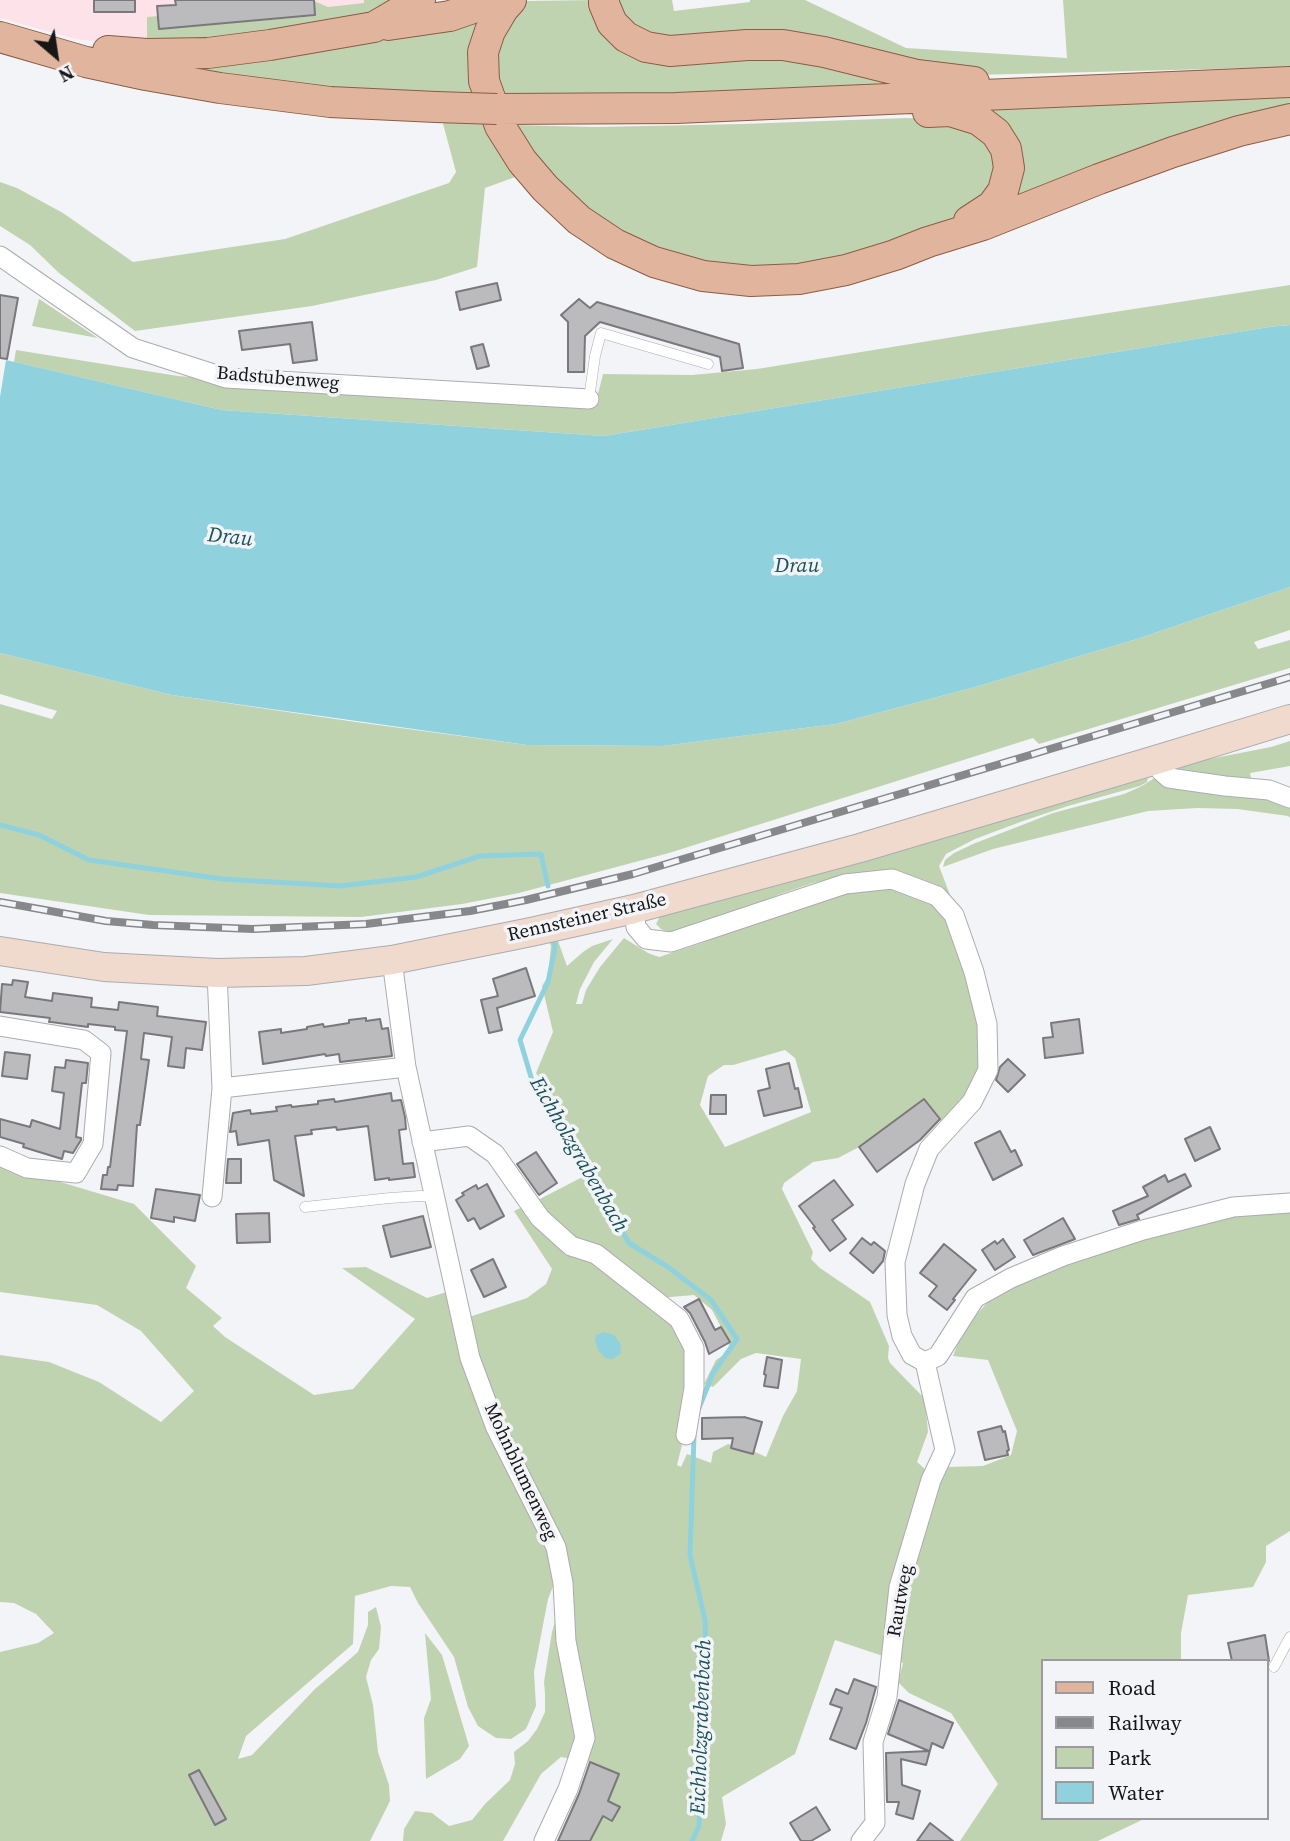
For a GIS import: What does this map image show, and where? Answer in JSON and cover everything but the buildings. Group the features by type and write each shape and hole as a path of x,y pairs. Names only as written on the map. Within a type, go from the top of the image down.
{"main road":[{"path":"374,27 420,0"},
{"path":"6,39 53,40 100,50 147,54 208,53 450,16 496,0"},
{"path":"511,0 490,31 483,52 484,81 500,126 522,161 545,188 579,220 615,244 654,262 703,276 751,281 799,279 846,270 983,225 1173,152 1239,131 1290,119"},
{"path":"604,0 612,23 626,37 646,47 670,51 783,45 824,52 917,75 975,82 1035,79 1077,91"},
{"path":"6,39 98,64 220,89 330,102 436,107 676,108 1290,82"},
{"path":"847,101 896,112 950,111 979,120 996,133 1006,149 1009,169 1003,191 992,205 928,243"},
{"name":"Rennsteiner Straße","path":"0,951 104,967 216,973 306,971 392,960 634,909 860,848 1290,719"}],"street":[{"name":"Badstubenweg","path":"0,256 133,348 226,378 589,399"},
{"path":"1159,759 1161,771 1169,778 1269,790 1290,798"},
{"path":"634,909 636,927 646,939 671,942 845,884 892,879 937,897 954,915 974,972 987,1024 988,1070 972,1102 929,1149 915,1184 895,1262 897,1314 902,1336 912,1355 925,1362 937,1356 975,1298 1011,1278 1063,1256 1156,1227 1233,1207 1290,1203"},
{"name":"Mohnblumenweg","path":"392,960 406,1067 470,1358 496,1428 556,1546 563,1583 566,1641 585,1738 568,1789 544,1841"},
{"path":"212,1197 222,1088 216,973"},
{"path":"0,1026 84,1040 101,1054 93,1144 76,1173 27,1168 0,1156"},
{"path":"222,1088 406,1067"},
{"path":"422,1142 469,1136 495,1154 540,1218 570,1246 596,1254 679,1319 694,1348 694,1388 685,1435"},
{"name":"Rautweg","path":"861,1841 875,1823 873,1742 887,1696 900,1587 930,1480 945,1450 925,1362"}],"lane":[{"path":"589,399 594,356 601,333 708,364"},
{"path":"305,1207 390,1198 434,1197"},
{"path":"1274,1667 1290,1637"}],"shaded area":[{"path":"0,0 391,0 380,9 147,47 75,39 0,18"}],"green space":[{"path":"364,0 407,0 354,22 147,47 147,17 158,16 159,29 315,16 314,1 328,7 364,3"},
{"path":"598,0 620,40 766,51 892,83 890,89 499,97 494,57 500,36 524,1"},
{"path":"615,0 672,0 674,11 750,0 805,0 906,48 1067,58 1063,0 1290,0 1290,67 975,75 666,47 632,33"},
{"path":"492,9 478,96 377,96 216,78 156,61"},
{"path":"1290,93 1290,112 1007,209 987,110 992,106"},
{"path":"951,119 973,127 998,156 995,189 948,223 837,261 754,270 696,263 618,234 546,173 514,125 596,127"},
{"path":"442,120 489,124 518,176 485,188 477,267 436,280 312,306 135,331 59,273 30,245 0,226 0,182 17,188 63,213 133,262 285,239 449,183 456,172"},
{"path":"1290,285 1290,325 604,436 222,410 14,362 16,350 178,376 397,394 595,406 603,374 692,375 757,369"},
{"path":"39,299 98,338 32,326"},
{"path":"1290,587 1290,630 1254,642 1258,649 1290,640 1290,668 1039,744 1033,738 669,853 519,893 462,904 361,917 149,915 0,893 0,704 52,719 57,711 0,694 0,653 172,695 356,722 527,745 662,746 836,724 975,687 1137,639"},
{"path":"1290,741 1290,766 1250,773 1252,782 1179,773 1178,769 1199,761"},
{"path":"1159,775 1290,802 1290,818 1237,809 1148,811 993,849 943,867 945,860 954,853 973,844 1053,813 1124,794"},
{"path":"1148,778 1147,782 1140,786 1023,821 975,839 946,854 939,866 949,898 930,883 897,872 813,883 726,916 670,933 656,924 660,916"},
{"path":"876,886 907,888 929,898 946,917 954,936 980,1034 980,1069 971,1091 943,1124 924,1099 859,1147 838,1158 813,1162 784,1183 782,1189 813,1252 811,1259 870,1302 889,1346 890,1363 925,1399 928,1432 917,1462 926,1470 886,1657 835,1640 795,1754 722,1797 726,1824 721,1841 590,1841 603,1816 612,1821 620,1807 607,1800 619,1774 585,1760 569,1596 512,1450 466,1318 527,1298 546,1284 552,1269 514,1211 529,1204 583,1251 665,1316 686,1343 692,1356 680,1430 682,1445 677,1465 681,1467 687,1454 711,1463 713,1452 728,1444 731,1448 752,1454 753,1451 766,1457 797,1391 801,1359 756,1353 741,1359 713,1387 704,1384 716,1360 731,1350 712,1310 694,1295 659,1298 575,1242 536,1201 596,1170 536,1073 553,1032 542,986 549,966 549,941 557,938 567,966 592,946 613,939 594,962 580,989 576,1004 582,1004 586,990 600,967 624,938 659,957 702,943 787,906","holes":["785,1050 795,1058 811,1112 725,1147 700,1105 708,1076 724,1065 733,1065"]},
{"path":"0,1162 134,1204 196,1266 186,1288 222,1318 213,1326 225,1337 314,1395 353,1389 415,1319 342,1268 366,1267 427,1298 450,1291 560,1569 548,1599 534,1672 536,1706 526,1729 511,1739 496,1738 478,1726 468,1707 454,1657 410,1587 391,1586 355,1596 353,1644 246,1736 238,1759 252,1755 315,1689 358,1652 368,1625 368,1612 376,1607 381,1627 379,1649 371,1660 366,1677 373,1705 378,1752 389,1785 390,1801 370,1841 0,1841 0,1652 38,1643 54,1633 36,1614 14,1603 0,1602 0,1355 49,1362 99,1382 161,1422 194,1391 141,1331 97,1305 0,1292"},
{"path":"1290,1211 1290,1531 1266,1546 1266,1562 1253,1587 1188,1595 1181,1633 1181,1659 1042,1659 1042,1820 1142,1820 1098,1841 960,1841 998,1784 951,1713 909,1693 898,1682 903,1663 898,1661 901,1602 945,1467 983,1466 1011,1455 1017,1431 988,1360 953,1356 964,1328 996,1293 1051,1267 1229,1214"},
{"path":"559,1608 569,1686 566,1693 578,1760 561,1757 541,1774 503,1841 403,1841 404,1829 415,1811 432,1813 449,1826 472,1820 510,1780 515,1764 514,1752 528,1741 545,1712 544,1682"},
{"path":"425,1633 442,1655 469,1746 460,1759 426,1779 424,1718 431,1699"}],"water":[{"name":"Drau","path":"1290,325 1290,587 1137,639 975,687 836,724 662,746 527,745 172,695 0,653 0,397 6,360 222,410 604,436"},
{"path":"604,1332 614,1335 620,1343 621,1353 613,1359 605,1358 598,1350 596,1335"}],"waterway":[{"name":"Eichholzgrabenbach","path":"0,825 39,835 89,860 222,879 340,886 416,877 480,856 541,854 548,886"},
{"name":"Eichholzgrabenbach","path":"553,935 555,948 548,982 520,1040 534,1087 563,1129 629,1243 668,1267 711,1300 737,1339 713,1373 699,1408"},
{"name":"Eichholzgrabenbach","path":"692,1841 699,1826 707,1681 705,1620 690,1555 694,1435"}],"railway":[{"path":"0,902 106,921 253,929 366,924 470,911 633,874 1290,677"}]}
